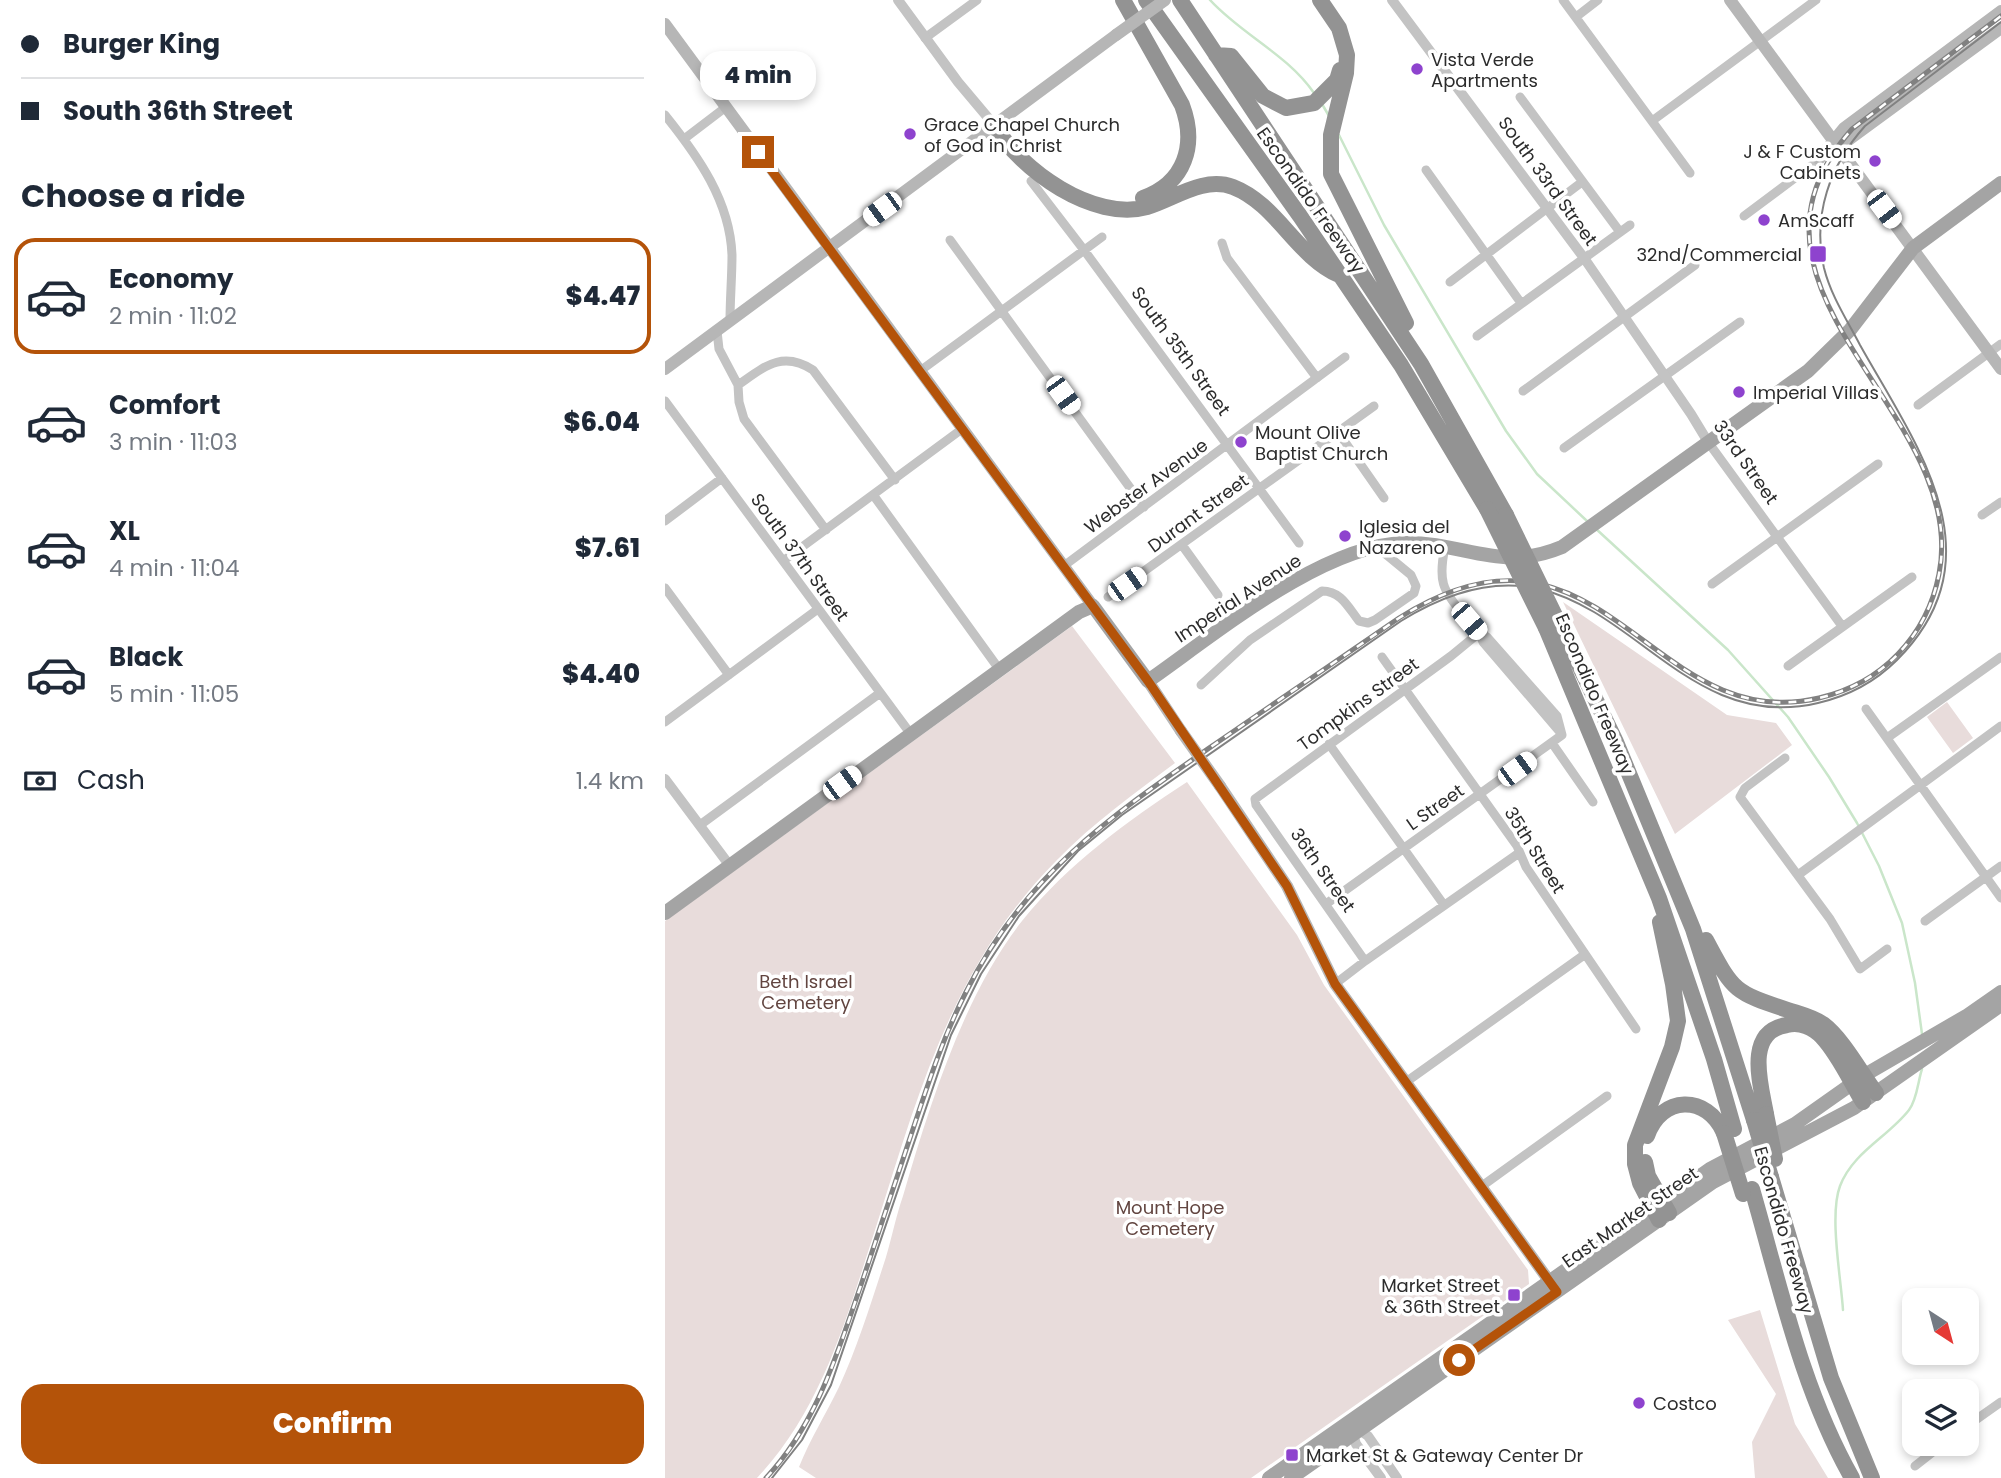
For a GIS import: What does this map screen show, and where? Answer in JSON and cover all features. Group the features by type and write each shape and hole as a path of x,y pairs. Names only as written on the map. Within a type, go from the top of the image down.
{"highway":[{"path":"995,126 1011,135 1076,187 1116,202 1136,201 1164,187 1176,175 1186,157 1190,139 1188,120 1123,0"},
{"name":"Escondido Freeway","path":"1146,0 1401,365 1487,509 1546,628 1648,869 1710,1046 1729,1131 1810,1386 1836,1451 1852,1478"},
{"name":"Escondido Freeway","path":"1180,0 1421,364 1506,515 1616,742 1693,929 1760,1116 1775,1174 1802,1244 1797,1262 1831,1378 1872,1478"},
{"path":"1309,0 1334,34 1342,60 1334,95 1331,174 1412,335 1421,364"},
{"path":"1216,55 1231,56 1263,96 1286,108 1314,103 1334,95 1346,72 1347,55 1339,28 1320,0"},
{"path":"995,126 1003,141 1051,181 1091,204 1114,210 1134,210 1210,184 1231,186 1256,199 1322,268 1341,276"},
{"path":"1648,869 1673,984 1678,1021 1672,1047 1635,1145 1635,1164 1640,1183 1661,1211"},
{"path":"1693,929 1706,940 1725,977 1738,990 1751,998 1821,1023 1833,1034 1869,1097"},
{"path":"1760,1116 1758,1058 1763,1041 1783,1026 1800,1024 1811,1028 1857,1079"},
{"path":"1661,1211 1645,1166 1646,1139 1657,1118 1667,1109 1692,1105 1712,1113 1729,1131"},
{"path":"1856,1437 1881,1478"}],"main road":[{"path":"665,369 1165,0"},
{"path":"1730,0 2001,369"},
{"path":"1837,144 1851,123 2001,11"},
{"path":"665,24 1148,681 1287,886 1335,984 1553,1286"},
{"path":"1819,159 2001,28"},
{"name":"Imperial Avenue","path":"1148,681 1281,589 1347,556 1403,543 1445,547 1490,556 1530,558 1562,547 1808,371 1850,330 1913,248 2001,183"},
{"path":"665,913 1069,617 1093,606"},
{"name":"East Market Street","path":"1661,1211 1710,1169 1795,1124 1857,1079 1968,1015 2001,992"},
{"name":"East Market Street","path":"1291,1478 1354,1429 1661,1211 1869,1097 2001,1005"},
{"name":"East Market Street","path":"1269,1478 1354,1429"}],"street":[{"path":"898,0 995,126"},
{"path":"925,38 977,0"},
{"name":"South 33rd Street","path":"1392,0 1584,258 1623,317"},
{"path":"1563,0 1690,173"},
{"path":"1576,17 1598,0"},
{"path":"1652,121 1816,0"},
{"path":"1520,97 1620,232"},
{"path":"684,139 726,107"},
{"path":"665,115 707,175 727,221 732,254 730,321"},
{"path":"1744,216 1819,159"},
{"path":"1426,170 1521,303"},
{"name":"South 35th Street","path":"1031,181 1299,543"},
{"path":"1450,282 1582,182"},
{"path":"1478,336 1630,225"},
{"path":"920,371 1102,237"},
{"path":"950,240 1144,507"},
{"path":"1222,243 1227,258 1317,378"},
{"path":"1523,391 1695,265"},
{"name":"33rd Street","path":"1623,317 1708,442 1842,626"},
{"path":"1564,448 1740,322"},
{"path":"717,331 719,349 738,385 744,419 826,530"},
{"path":"1918,405 2001,344"},
{"name":"Webster Avenue","path":"1065,565 1345,357"},
{"path":"738,385 765,366 776,362 801,363 813,370 895,480"},
{"name":"South 37th Street","path":"665,401 910,733"},
{"name":"Durant Street","path":"1108,597 1374,406"},
{"path":"783,561 963,429"},
{"path":"1338,432 1384,498"},
{"path":"1712,584 1878,464"},
{"path":"665,521 722,478"},
{"path":"874,496 999,669"},
{"path":"1982,515 2001,502"},
{"path":"1182,545 1219,594"},
{"path":"1202,685 1250,640 1322,591 1332,591 1338,595 1359,621 1368,623 1375,621 1414,593 1416,586 1411,575 1377,547"},
{"path":"1445,547 1442,581 1445,592 1479,633"},
{"path":"1788,666 1912,577"},
{"path":"665,588 729,675"},
{"path":"665,722 818,609"},
{"name":"Tompkins Street","path":"1255,799 1479,633"},
{"name":"L Street","path":"1326,904 1481,795 1562,734 1557,716 1487,637 1479,633"},
{"name":"35th Street","path":"1382,657 1517,846 1584,955 1636,1029"},
{"path":"1887,738 2001,657"},
{"path":"700,825 880,693"},
{"path":"1866,709 2001,898"},
{"path":"1798,875 2001,726"},
{"path":"1552,743 1593,802"},
{"path":"1329,744 1444,905"},
{"path":"1784,758 1745,788 1740,797 1830,919 1860,969 1887,949"},
{"path":"666,782 730,866"},
{"name":"36th Street","path":"1255,799 1256,805 1364,961"},
{"path":"1335,984 1519,853"},
{"path":"1924,921 2001,866"},
{"path":"1406,1082 1584,955"},
{"path":"1482,1186 1607,1096"},
{"path":"1979,1418 2001,1402"},
{"path":"1354,1429 1356,1444 1381,1478"},
{"path":"1354,1429 1368,1436 1397,1478"},
{"path":"1915,1466 1928,1456"}],"green space":[{"path":"1563,602 1727,715 1776,723 1792,745 1675,834"},
{"name":"Beth Israel Cemetery","path":"1072,626 1175,763 1099,821 1057,860 1021,900 965,986 925,1079 830,1360 799,1422 780,1451 757,1478 665,1478 665,921"},
{"path":"1947,702 1973,738 1953,753 1927,717"},
{"name":"Mount Hope Cemetery","path":"1187,782 1297,935 1324,985 1528,1270 1529,1284 1251,1478 816,1478 799,1467 852,1355 886,1257 924,1126 951,1052 983,982 1022,921 1059,881 1099,845"},
{"path":"1760,1310 1795,1424 1828,1478 1755,1478 1752,1442 1776,1394 1728,1320"}],"waterway":[{"path":"1210,0 1291,67 1314,93"},
{"path":"1322,104 1329,116"},
{"path":"1339,135 1384,225 1506,431 1537,474 1587,521"},
{"path":"1595,528 1728,650 1788,717 1829,777 1879,866 1902,923 1915,983 1922,1034"},
{"path":"1843,1310 1836,1230 1840,1186 1853,1164 1901,1120 1912,1106 1922,1069"}],"tram line":[{"path":"772,1478 802,1440 831,1385 951,1035 981,974 1019,916 1078,851 1122,815 1401,621 1470,590 1527,587 1577,603 1710,689 1760,706 1829,700 1871,681 1897,660 1928,621 1943,581 1946,541 1939,501 1924,461 1831,288 1821,248 1822,210 1833,174 1865,126 2001,22"}],"railway":[{"path":"766,1478 799,1434 824,1387 936,1061 966,992 989,950 1043,881 1106,823 1141,797 1399,618 1469,586 1527,582 1577,597 1710,684 1761,701 1819,698 1841,691 1862,682 1881,669 1906,646 1924,617 1939,574 1939,515 1919,459 1854,352 1825,298 1810,244 1816,188 1852,129 2001,16"}],"place":[{"name":"Vista Verde Apartments","path":"1417,69"},
{"name":"Grace Chapel Church of God in Christ","path":"910,134"},
{"name":"J & F Custom Cabinets","path":"1875,161"},
{"name":"AmScaff","path":"1764,220"},
{"name":"32nd/Commercial","path":"1818,254"},
{"name":"Imperial Villas","path":"1739,392"},
{"name":"Mount Olive Baptist Church","path":"1241,442"},
{"name":"Iglesia del Nazareno","path":"1345,536"},
{"name":"Market Street & 36th Street","path":"1514,1295"},
{"name":"Costco","path":"1639,1403"},
{"name":"Market St & Gateway Center Dr","path":"1292,1455"}],"route":[{"path":"758,152 1148,681 1287,886 1335,984 1557,1292 1459,1360"}]}
